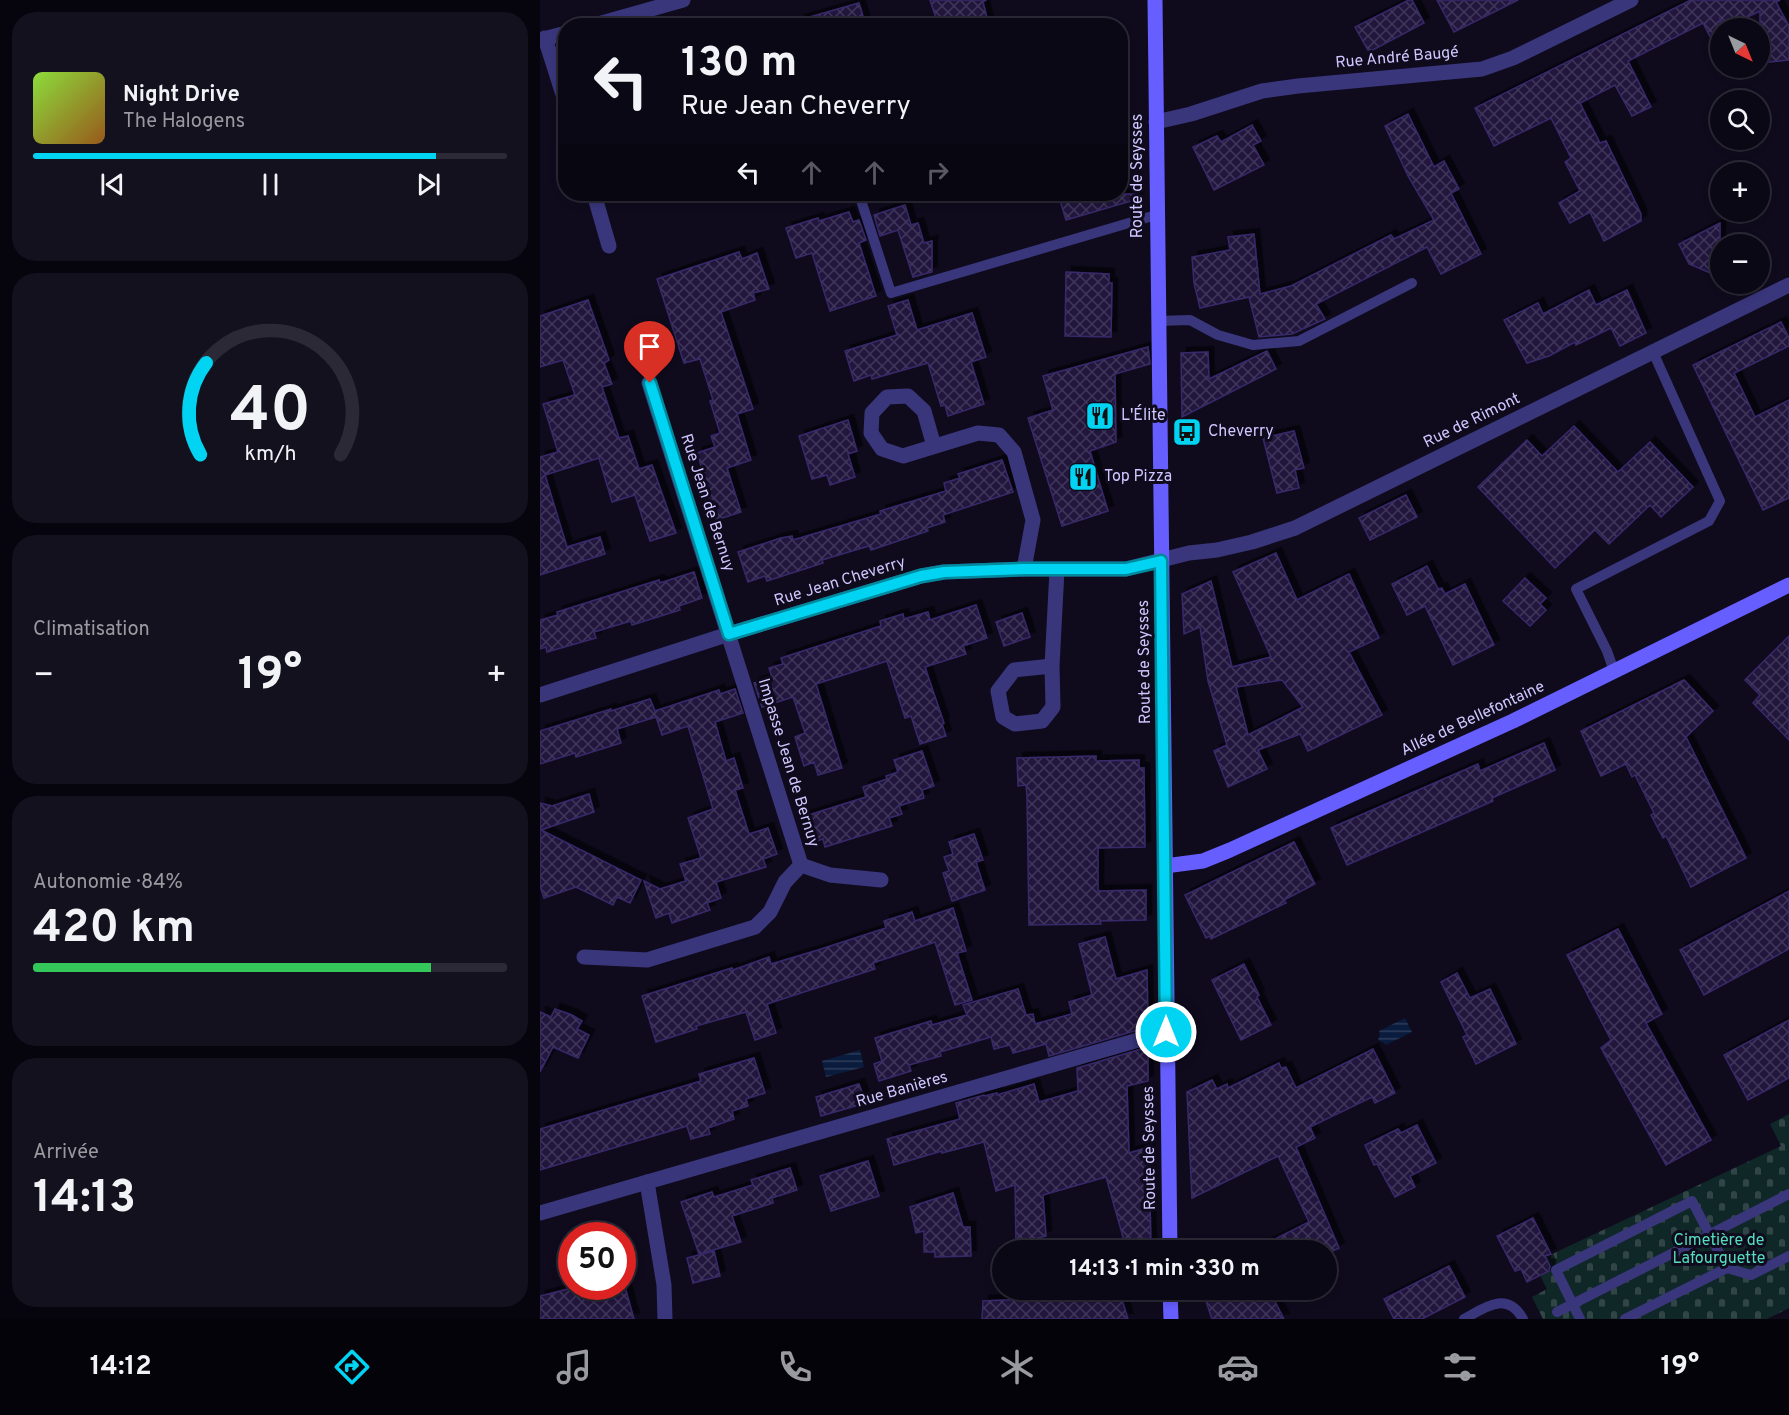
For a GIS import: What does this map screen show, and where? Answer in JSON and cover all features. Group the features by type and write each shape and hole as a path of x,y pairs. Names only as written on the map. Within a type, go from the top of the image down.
{"main road":[{"name":"Route de Seysses","path":"1155,0 1157,321 1170,1240"},
{"name":"Allée de Bellefontaine","path":"1165,866 1203,861 1230,850 1513,721 1789,585"},
{"path":"1170,1300 1171,1319"}],"street":[{"path":"619,18 683,0"},
{"name":"Rue André Baugé","path":"1156,122 1191,114 1262,91 1482,69 1513,58 1631,0"},
{"path":"558,35 542,39 558,82"},
{"path":"596,201 609,246"},
{"name":"Rue de Rimont","path":"1161,561 1189,553 1252,542 1295,528 1789,285"},
{"name":"Rue Jean de Bernuy","path":"650,383 729,634"},
{"path":"934,446 924,411 908,396 887,397 872,413 871,433 882,449 903,456 978,433 999,435 1014,452 1033,520 1024,569"},
{"name":"Rue Jean Cheverry","path":"540,695 729,634 921,576 944,572 1024,569 1126,569 1161,561"},
{"path":"1052,666 1014,670 998,691 1003,717 1016,724 1042,721 1053,707 1052,666 1056,570"},
{"name":"Impasse Jean de Bernuy","path":"584,957 647,960 755,927 770,912 785,882 801,865 729,634"},
{"path":"801,865 830,874 881,880"},
{"name":"Rue Banières","path":"540,1213 1166,1032"},
{"path":"647,1182 664,1285 665,1319"}],"lane":[{"path":"861,201 891,293 1156,215"},
{"path":"1157,321 1190,320 1218,335 1253,345 1299,341 1412,283"},
{"path":"1614,671 1576,590 1709,520 1720,501 1653,352"},
{"path":"1557,1312 1789,1194"},
{"path":"1580,1319 1556,1270 1692,1201 1727,1268"},
{"path":"1625,1319 1727,1268 1750,1275 1789,1256"},
{"path":"1464,1319 1492,1304 1503,1303 1514,1307 1523,1319"}],"green space":[{"name":"Cimetière de Lafourguette","path":"1789,1114 1789,1308 1767,1319 1543,1319 1532,1297 1547,1289 1540,1275 1552,1270 1546,1257 1781,1146 1770,1124"}],"water":[{"path":"1405,1018 1412,1032 1386,1045 1378,1040 1379,1031"},
{"path":"860,1050 864,1067 826,1077 822,1061"}],"building":[{"path":"930,0 986,0 983,2 987,18 936,18"},
{"path":"1412,0 1424,23 1369,52 1355,27"},
{"path":"1437,0 1518,0 1454,32"},
{"path":"1691,0 1780,0 1776,2 1789,26 1789,60 1770,62 1770,18 1760,18 1760,11 1746,18 1710,18 1710,37 1703,23 1628,61 1651,107 1632,116 1615,85 1580,103 1600,143 1606,141 1641,214 1641,221 1604,241 1590,212 1570,223 1559,203 1580,191 1565,162 1571,158 1551,118 1494,146 1475,108"},
{"path":"859,3 864,18 806,18"},
{"path":"1408,114 1434,167 1444,161 1459,189 1451,193 1481,254 1441,274 1427,247 1316,304 1325,319 1292,334 1259,337 1249,297 1200,308 1194,283 1192,257 1230,250 1228,237 1254,234 1260,294 1291,286 1391,235 1394,239 1434,220 1408,176 1385,126"},
{"path":"1252,125 1261,141 1253,145 1264,165 1214,190 1193,147 1217,136 1221,142"},
{"path":"1128,194 1137,194 1138,199 1066,220 1060,201 1128,201"},
{"path":"905,205 911,225 918,223 924,243 932,241 932,272 913,277 898,230 880,236 874,215"},
{"path":"849,212 853,222 859,220 866,240 859,243 876,296 830,311 812,253 796,258 786,228 818,218 819,221"},
{"path":"1720,223 1720,234 1710,234 1710,273 1689,264 1679,244"},
{"path":"739,252 742,259 757,253 769,289 753,293 755,300 721,312 753,409 737,414 751,460 727,468 741,512 716,520 711,507 708,508 701,487 707,485 697,453 715,447 711,436 720,433 710,401 713,400 700,359 684,363 657,279"},
{"path":"1066,272 1109,274 1109,283 1112,283 1111,337 1065,336"},
{"path":"1589,290 1596,305 1627,290 1646,333 1620,346 1611,328 1576,345 1575,342 1549,356 1527,363 1504,320 1538,303 1543,314"},
{"path":"588,300 609,360 604,363 612,384 602,387 619,438 628,436 639,469 652,465 676,533 650,541 635,495 612,502 599,458 545,475 567,547 600,537 605,554 540,575 540,457 558,452 543,404 575,395 563,360 540,367 540,316"},
{"path":"908,300 917,330 972,313 986,357 971,362 984,404 948,416 945,405 941,406 928,363 872,379 871,375 854,381 845,351 897,335 888,306"},
{"path":"1781,322 1789,338 1789,346 1734,373 1755,417 1789,400 1789,498 1763,510 1693,365"},
{"path":"1148,347 1150,364 1115,374 1116,442 1090,451 1108,511 1062,526 1028,418 1053,410 1043,376"},
{"path":"1267,351 1276,369 1182,417 1181,353 1208,352 1209,379"},
{"path":"848,420 857,451 848,454 855,477 830,485 827,475 812,479 799,436"},
{"path":"1574,426 1618,472 1650,442 1693,487 1661,517 1650,505 1609,544 1595,530 1555,568 1478,487 1527,440 1542,456"},
{"path":"1294,431 1304,468 1295,470 1299,488 1277,493 1263,438"},
{"path":"1002,460 1013,492 943,515 945,522 927,528 928,531 871,550 869,546 822,560 823,563 767,581 765,576 748,582 738,552 781,538 792,536 793,540 881,514 880,511 946,491 944,483 960,478 958,474"},
{"path":"1406,495 1417,517 1370,540 1359,518"},
{"path":"1276,553 1297,600 1349,574 1379,638 1349,652 1382,715 1308,751 1300,734 1258,750 1267,769 1228,787 1214,751 1227,745 1208,681 1200,627 1184,634 1182,594 1211,581 1232,667 1271,657 1233,572","holes":["1282,680 1303,707 1248,735 1236,687"]},
{"path":"1427,566 1438,589 1442,588 1445,594 1465,584 1494,645 1453,665 1425,606 1407,615 1392,584"},
{"path":"694,572 702,598 679,606 680,610 632,625 631,621 594,632 596,638 547,652 546,647 540,649 540,620 558,615 557,612 659,580 660,583"},
{"path":"1525,578 1546,598 1540,604 1546,610 1530,626 1503,601"},
{"path":"976,605 987,638 963,646 966,654 925,667 944,723 942,724 946,736 920,744 911,716 905,718 887,661 816,684 842,768 818,775 814,762 804,766 795,737 805,733 793,697 762,707 754,683 772,677 769,668 783,664 781,658 881,626 880,621 903,614 904,619 928,612 930,620"},
{"path":"1022,613 1030,637 1004,646 996,622"},
{"path":"1789,636 1789,740 1753,703 1760,695 1745,680"},
{"path":"1684,680 1713,711 1686,737 1746,858 1691,887 1666,836 1663,838 1651,815 1654,813 1635,775 1632,777 1626,764 1601,776 1581,731"},
{"path":"735,689 743,713 715,722 726,761 734,758 743,788 735,790 749,834 768,828 777,854 763,859 766,867 716,882 721,898 707,903 710,910 672,923 669,913 656,918 644,881 660,889 686,881 680,864 701,858 688,818 713,809 688,726 662,735 656,717 617,729 621,743 576,757 575,753 540,764 540,731 650,699 655,711 719,690 720,694"},
{"path":"1544,743 1555,770 1492,798 1493,801 1347,865 1331,828 1478,764 1480,771"},
{"path":"922,751 934,786 922,790 924,798 899,806 902,814 889,818 892,826 825,847 823,839 810,843 802,817 866,797 863,787 887,779 886,776 898,772 894,760"},
{"path":"1096,756 1096,761 1139,760 1139,768 1144,768 1145,847 1098,848 1098,891 1146,890 1146,920 1100,921 1101,924 1029,925 1027,796 1026,785 1018,786 1017,758"},
{"path":"589,794 594,812 541,830 641,880 630,903 617,897 613,905 576,887 544,898 540,886 540,803 552,806"},
{"path":"974,834 983,860 976,862 985,890 952,901 943,873 949,871 944,857 953,854 949,842"},
{"path":"1294,842 1315,884 1284,900 1286,903 1211,939 1210,936 1206,938 1185,895"},
{"path":"1789,891 1789,949 1704,995 1680,950"},
{"path":"953,908 966,951 957,953 972,1000 955,1005 935,942 873,963 875,969 767,1004 776,1033 755,1040 746,1012 696,1026 697,1029 656,1042 642,996 732,968 733,970 769,957 771,964 818,950 886,928 884,921 912,912 915,921"},
{"path":"1618,929 1662,1014 1646,1023 1711,1140 1666,1165 1601,1048 1611,1040 1567,955"},
{"path":"1105,937 1116,979 1147,970 1148,1027 1049,1056 1046,1044 1013,1053 1010,1045 994,1049 991,1037 940,1052 941,1056 909,1065 911,1071 879,1081 874,1064 882,1061 875,1038 931,1021 932,1025 967,1015 963,1005 1018,989 1026,1015 1033,1014 1035,1024 1072,1014 1069,1002 1092,995 1079,944"},
{"path":"1244,964 1271,1025 1241,1040 1212,980"},
{"path":"1457,973 1470,998 1490,989 1516,1044 1476,1064 1463,1037 1467,1035 1441,982"},
{"path":"555,1009 582,1021 577,1029 589,1035 578,1058 553,1047 540,1072 540,1012 551,1017"},
{"path":"1789,1020 1789,1078 1748,1100 1724,1055"},
{"path":"1148,1047 1148,1081 1127,1086 1129,1153 1149,1147 1151,1240 1124,1240 1106,1177 1043,1195 1046,1236 1034,1240 1016,1240 1015,1185 996,1191 984,1142 894,1165 887,1139 960,1119 956,1103 984,1095 997,1093 997,1095 1034,1084 1039,1102 1078,1091 1077,1068"},
{"path":"1373,1049 1395,1093 1375,1103 1372,1097 1310,1127 1315,1138 1296,1147 1336,1240 1273,1240 1309,1222 1278,1156 1192,1198 1187,1092 1212,1080 1217,1089 1227,1084 1228,1088 1279,1063 1281,1068 1286,1067 1296,1088"},
{"path":"754,1058 765,1093 746,1099 748,1106 732,1111 734,1119 708,1128 710,1134 691,1139 687,1126 540,1170 540,1129 701,1081 699,1074"},
{"path":"859,1084 866,1103 821,1116 816,1097"},
{"path":"1417,1125 1436,1163 1410,1176 1415,1187 1395,1197 1377,1164 1374,1165 1365,1145 1398,1129 1401,1133"},
{"path":"868,1161 879,1196 831,1211 820,1176"},
{"path":"790,1168 797,1190 772,1198 773,1203 732,1216 741,1242 699,1254 681,1202 712,1192 714,1197 753,1185 751,1180"},
{"path":"953,1193 963,1227 970,1227 971,1256 935,1257 935,1252 924,1252 924,1231 916,1233 910,1207"},
{"path":"1533,1218 1551,1254 1545,1256 1550,1266 1549,1271 1527,1282 1521,1269 1515,1271 1497,1236"},
{"path":"714,1251 720,1276 693,1283 687,1258"},
{"path":"1449,1266 1465,1297 1422,1319 1394,1319 1384,1299"},
{"path":"558,1292 558,1300 629,1300 634,1319 540,1319 540,1296"},
{"path":"1122,1300 1128,1319 982,1319 983,1301"},
{"path":"1205,1300 1274,1300 1284,1319 1212,1319"}],"place":[{"name":"L'Élite","path":"1100,416"},
{"name":"Cheverry","path":"1187,432"},
{"name":"Top Pizza","path":"1083,477"}],"route":[{"path":"650,383 729,634 921,576 944,572 1126,569 1161,561 1166,1032"}]}
